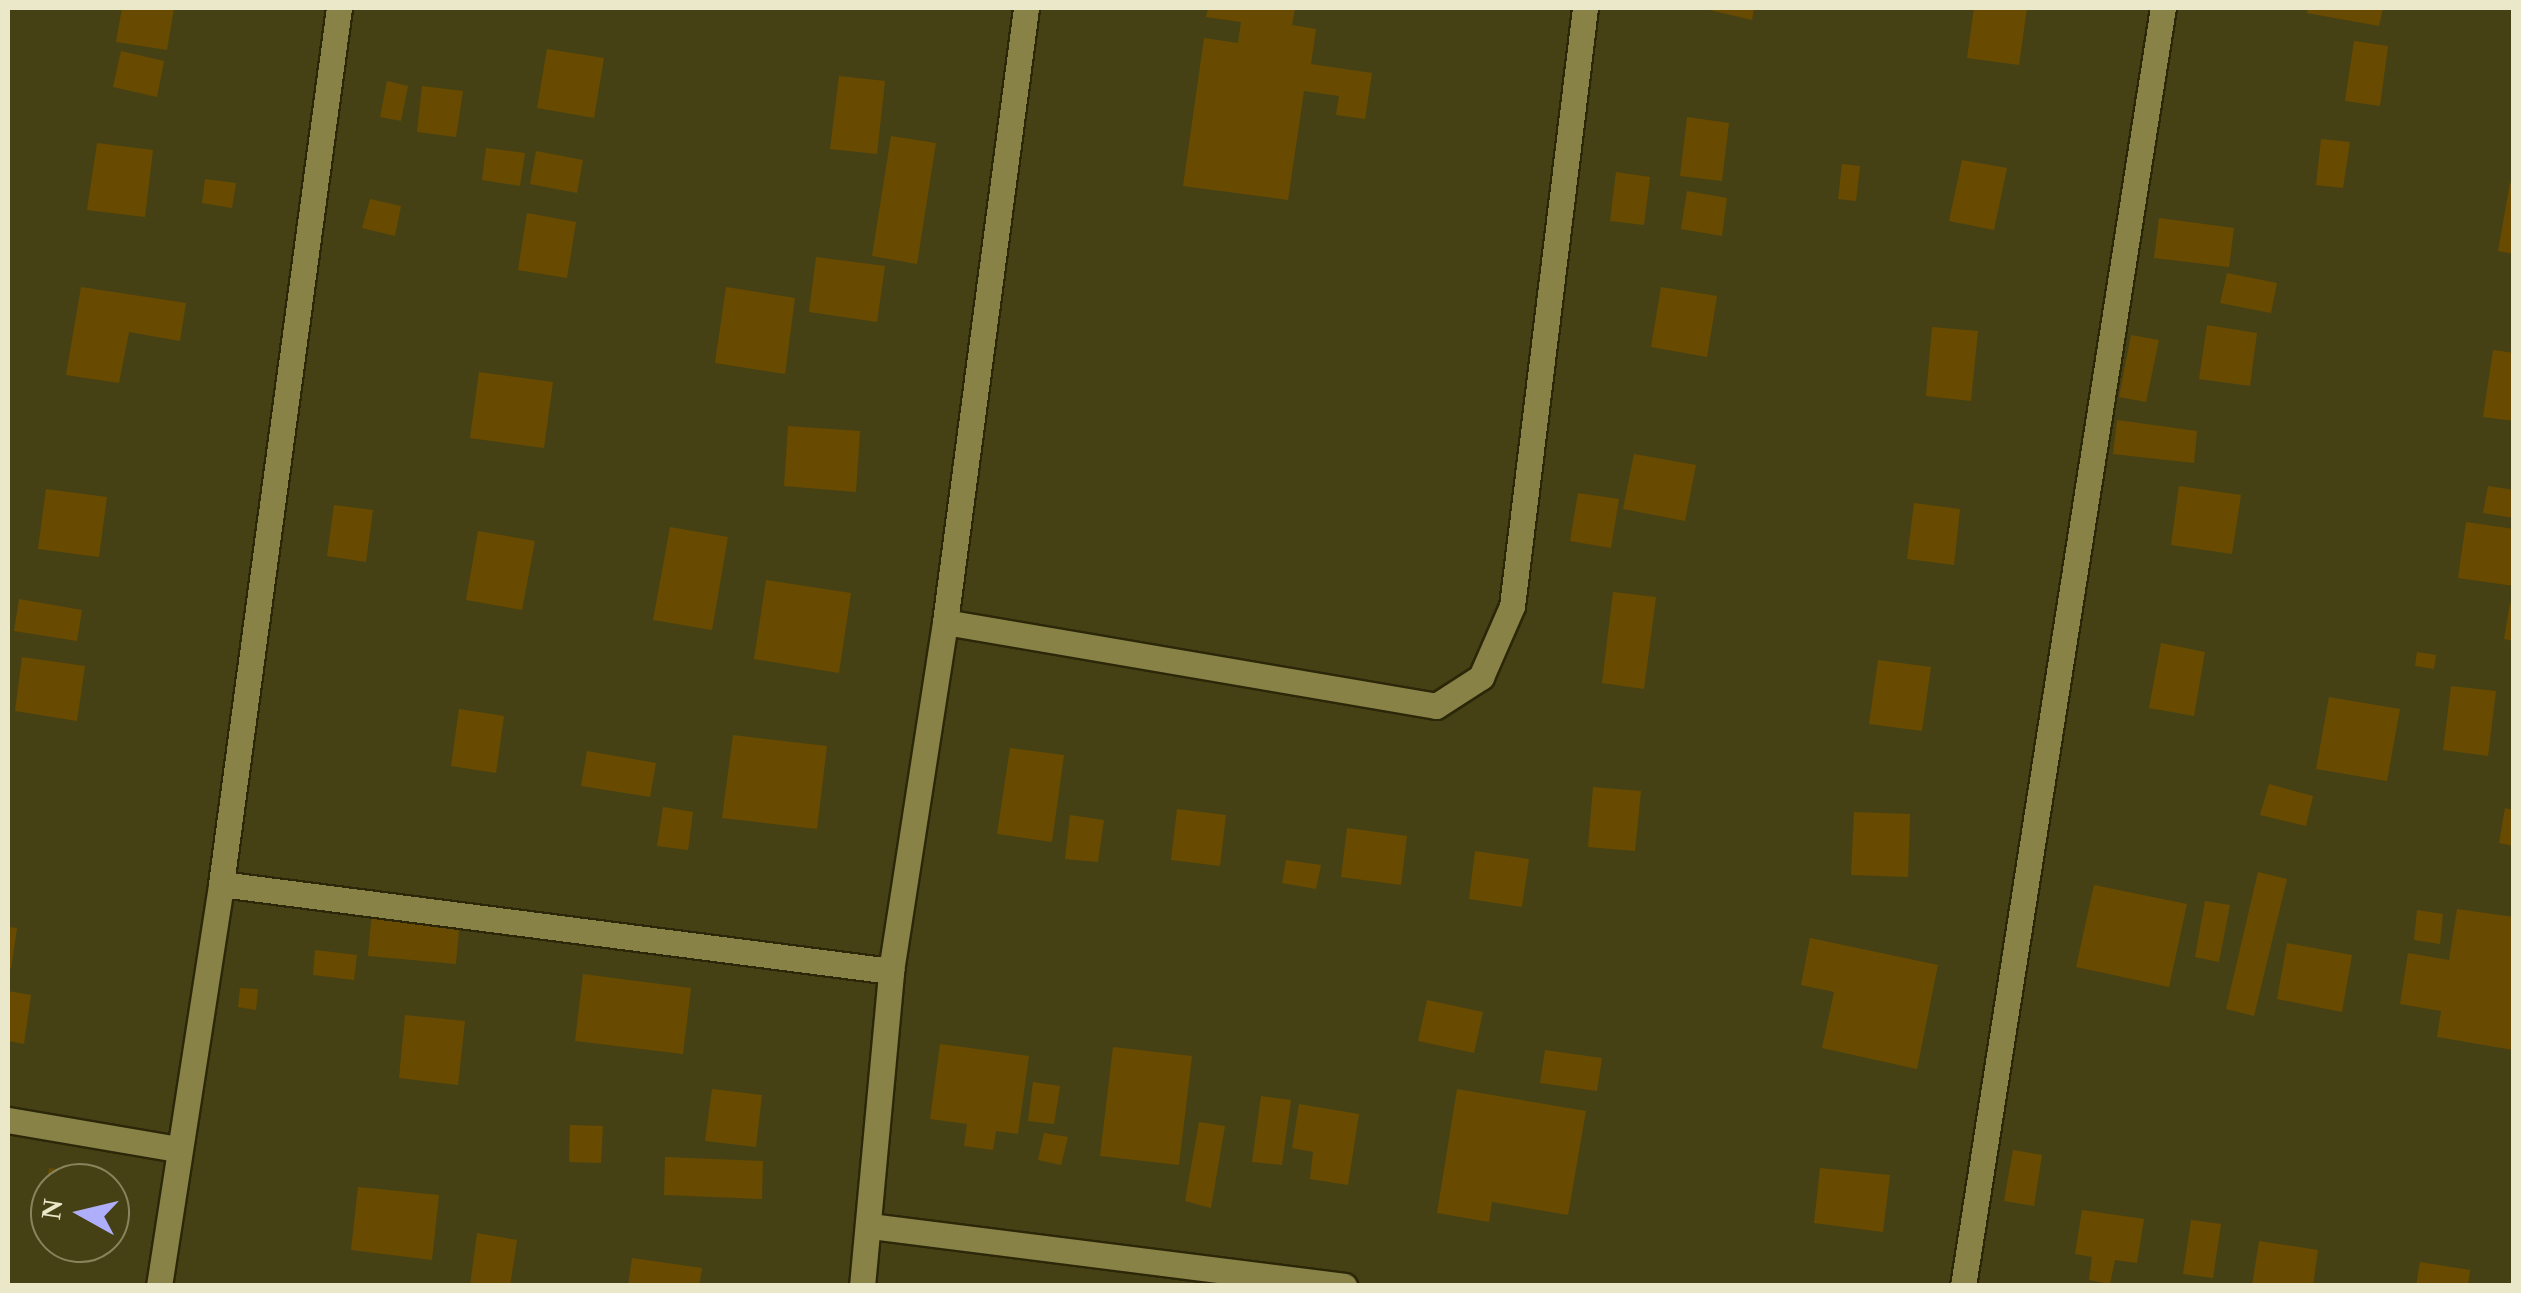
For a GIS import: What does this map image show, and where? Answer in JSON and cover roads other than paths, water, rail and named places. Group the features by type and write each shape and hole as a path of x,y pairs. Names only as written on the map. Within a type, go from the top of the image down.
{"street":[{"path":"159,1286 221,884 339,8"},
{"path":"862,1286 891,971 945,622 1026,8"},
{"path":"945,622 1436,706 1482,677 1512,606 1585,8"},
{"path":"1963,1286 2163,8"},
{"path":"221,884 891,971"},
{"path":"8,1120 178,1149"},
{"path":"870,1226 1344,1286"}]}
